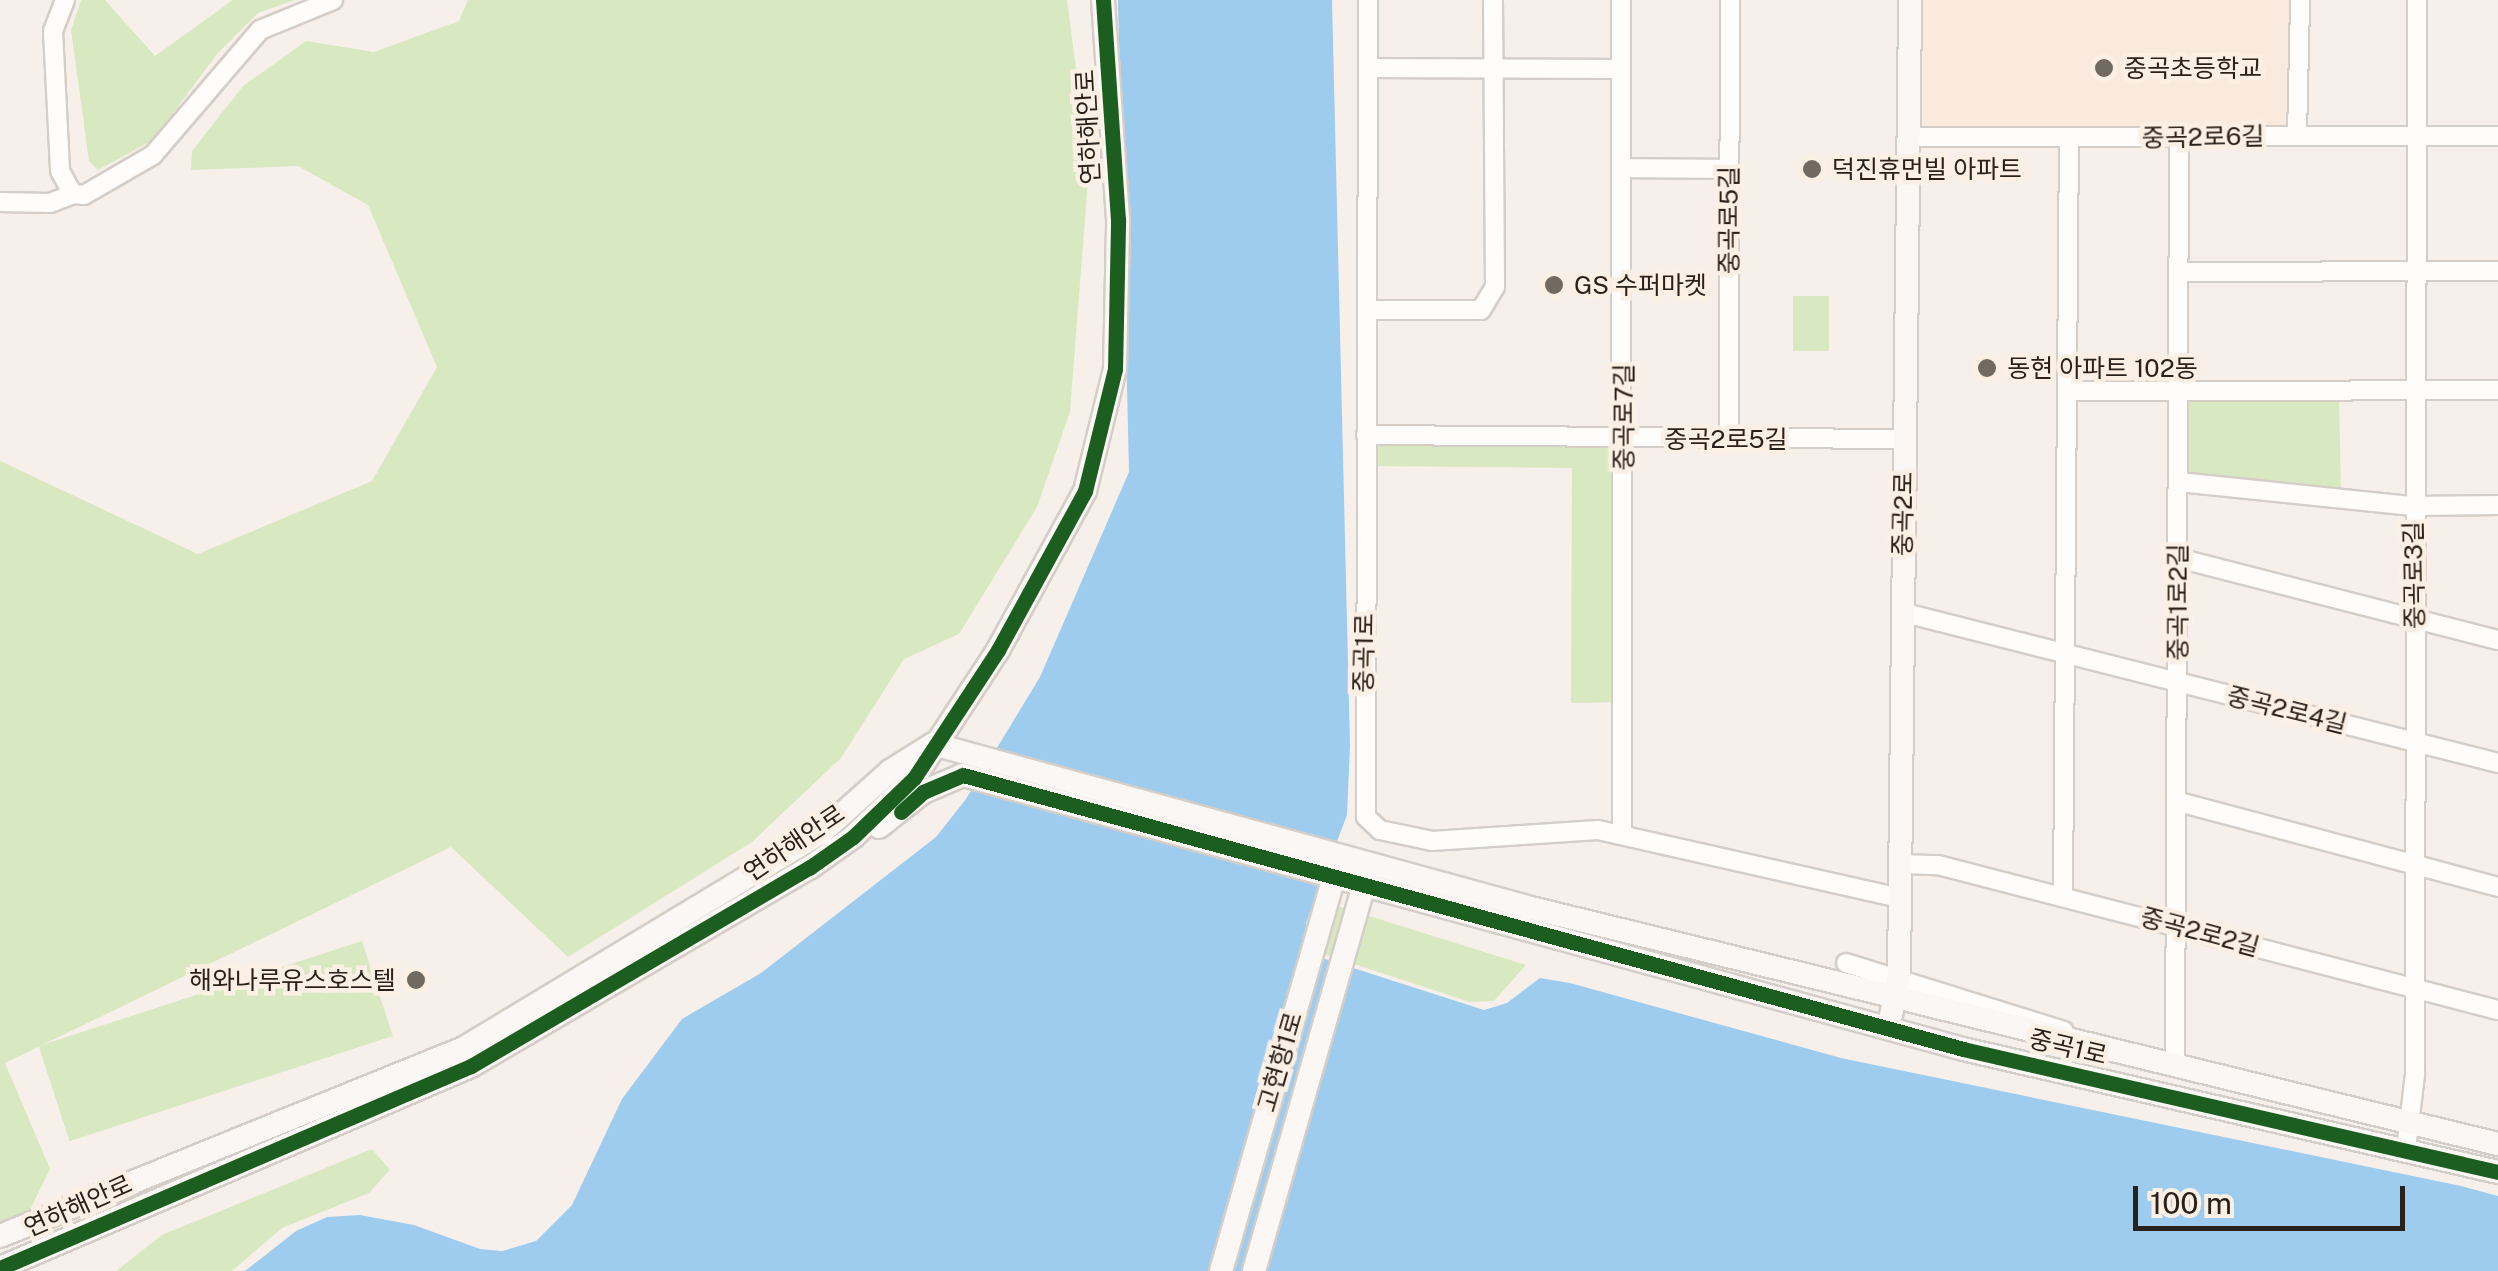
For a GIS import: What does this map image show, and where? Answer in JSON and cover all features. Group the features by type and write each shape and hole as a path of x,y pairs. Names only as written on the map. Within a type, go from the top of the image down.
{"street":[{"path":"64,0 53,44 60,171 72,194"},
{"path":"0,202 50,204 72,194 84,195 152,155 260,30 333,0"},
{"name":"연하해안로","path":"0,1268 472,1066 853,838 914,778 998,650 1085,490 1115,369 1118,220 1103,0"},
{"name":"중곡1로","path":"1368,0 1366,818 1380,830 1432,842 1598,830 1900,898"},
{"path":"1368,310 1481,310 1495,287 1492,0"},
{"name":"중곡로7길","path":"1620,0 1622,835"},
{"name":"중곡로5길","path":"1729,440 1730,0"},
{"name":"중곡2로","path":"1887,1028 1899,976 1910,0"},
{"path":"2297,136 2300,0"},
{"name":"중곡로3길","path":"2406,1149 2412,1122 2415,989 2416,0"},
{"path":"1369,68 1621,68"},
{"name":"중곡2로6길","path":"1908,138 2498,136"},
{"name":"중곡1로2길","path":"2175,1066 2179,137"},
{"path":"2063,896 2069,138"},
{"path":"1622,168 1729,169"},
{"path":"2179,272 2498,271"},
{"path":"2069,392 2498,390"},
{"name":"중곡2로5길","path":"1366,435 1905,438"},
{"path":"2179,482 2414,506 2498,505"},
{"path":"2178,558 2498,640"},
{"name":"중곡2로4길","path":"1901,612 2064,649 2498,763"},
{"path":"933,744 1342,854 1367,872"},
{"name":"연하해안로","path":"0,1236 464,1048 821,833 890,771 933,744"},
{"path":"853,838 957,774 1333,877 1367,872"},
{"path":"2178,802 2498,888"},
{"name":"고현항1로","path":"1222,1271 1342,854"},
{"name":"중곡2로2길","path":"1900,864 1938,865 2498,1010"},
{"name":"중곡1로","path":"1367,872 1636,933 1895,1000 2498,1144"},
{"name":"중곡1로","path":"1367,872 1631,957 1887,1028 2498,1172"},
{"name":"고현항1로","path":"1254,1271 1367,872"},
{"path":"1846,963 2042,1020 2096,1048"}],"shaded area":[{"name":"중곡초등학교","path":"1910,0 2300,0 2300,137 1910,137"}],"green space":[{"path":"81,0 105,0 155,56 233,0 295,0 258,13 217,54 153,140 98,170 89,161 71,30"},
{"path":"468,0 1067,0 1089,168 1070,412 1037,507 959,634 904,659 841,758 752,842 568,957 451,847 5,1063 50,1169 30,1210 0,1223 0,461 198,554 372,481 437,367 368,205 298,166 191,170 192,151 243,86 306,41 374,52 459,21"},
{"path":"1793,296 1829,296 1829,351 1793,351"},
{"path":"2179,389 2339,390 2341,498 2179,482"},
{"path":"1366,435 1624,439 1623,702 1571,703 1572,468 1366,466"},
{"path":"1318,900 1526,965 1494,1001 1470,1002 1317,952 1307,923"},
{"path":"362,941 393,1036 70,1141 39,1046"},
{"path":"372,1149 390,1170 369,1193 282,1228 232,1271 116,1271 162,1235"}],"water":[{"path":"1118,0 1332,0 1350,746 1347,815 1306,923 1316,956 1484,1010 1507,1003 1540,978 1570,983 1841,1058 2461,1186 2498,1196 2498,1271 245,1271 296,1231 327,1217 360,1215 414,1225 480,1249 502,1251 536,1241 572,1205 622,1099 682,1019 761,973 936,837 966,799 1040,677 1129,472"}],"cycle path":[{"path":"0,1268 471,1066 809,868 853,837 914,778 998,650 1085,491 1115,369 1118,220 1103,0"},
{"path":"901,812 923,792 963,775 1963,1049 2498,1172"}],"place":[{"name":"중곡초등학교","path":"2104,68"},
{"name":"덕진휴먼빌 아파트","path":"1812,169"},
{"name":"GS 수퍼마켓","path":"1554,285"},
{"name":"동현 아파트 102동","path":"1987,368"},
{"name":"해와나루유스호스텔","path":"416,980"}]}
